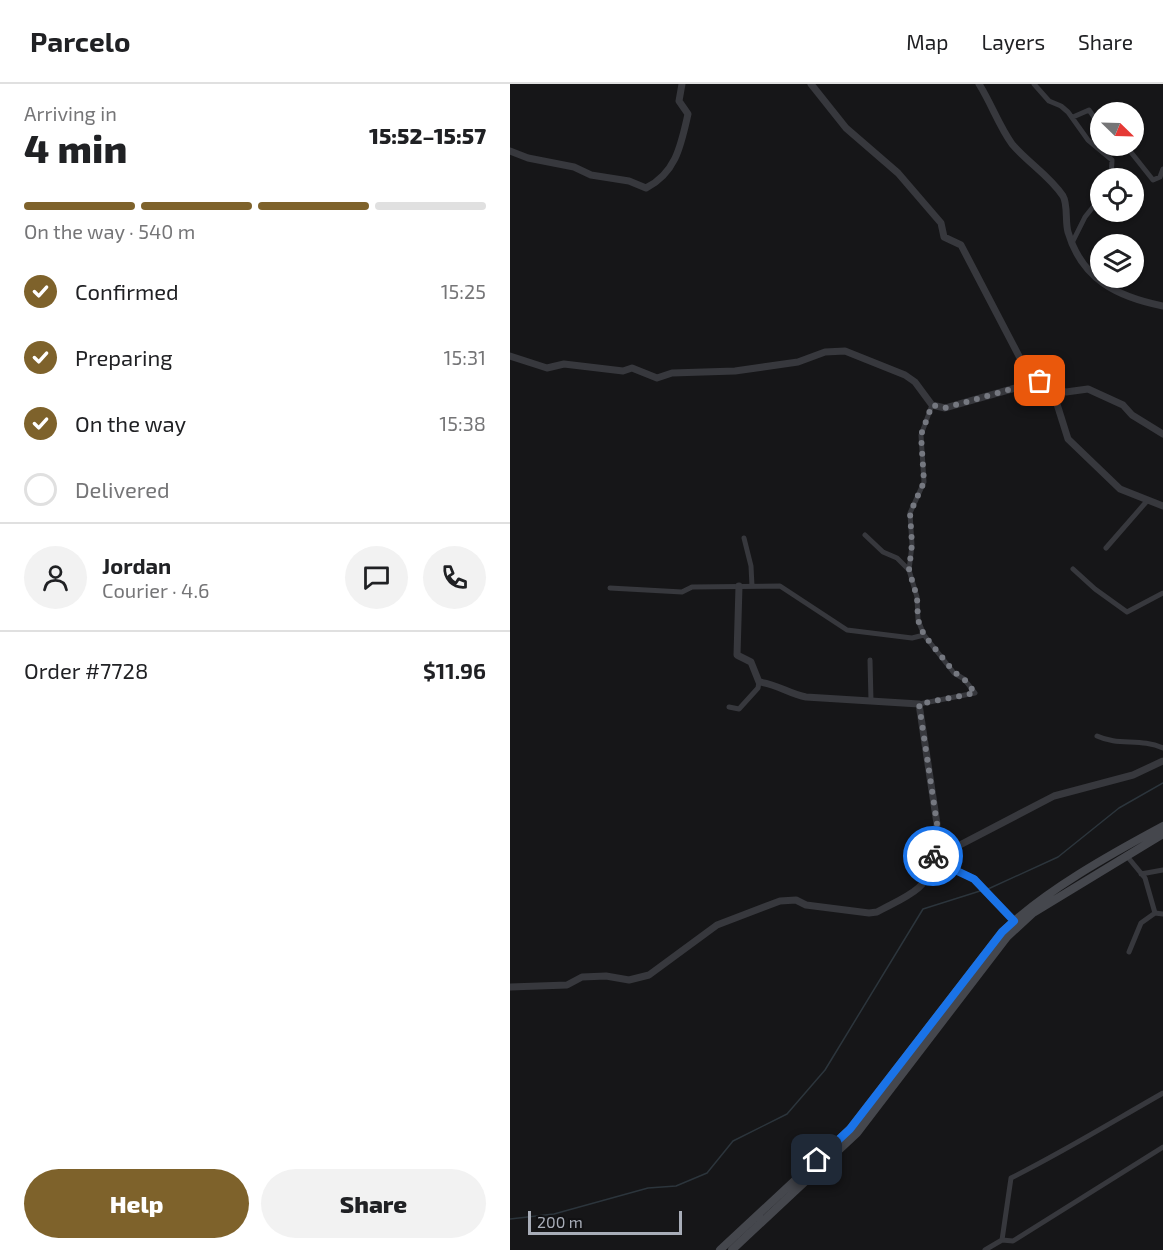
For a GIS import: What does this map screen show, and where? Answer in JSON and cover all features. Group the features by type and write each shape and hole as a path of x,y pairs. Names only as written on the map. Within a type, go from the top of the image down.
{"main road":[{"path":"720,1250 850,1129 1002,932 1052,892 1163,826"},
{"path":"732,1250 857,1133 1007,937 1033,913 1163,834"}],"street":[{"path":"510,151 528,158 574,167 591,175 629,181 646,188 658,182 675,163 688,114 679,101 682,84"},
{"path":"811,84 846,128 898,173 941,223 944,237 961,245 1021,360 1041,376 1048,386 1068,439 1120,489 1163,506"},
{"path":"979,84 1011,142 1047,175 1065,198 1066,223 1072,243 1098,280 1133,300 1163,306"},
{"path":"1034,84 1041,95 1061,106 1073,117 1089,140 1112,160 1112,168"},
{"path":"1073,117 1090,111"},
{"path":"1134,156 1153,180 1161,177 1163,169"},
{"path":"1072,243 1090,211"},
{"path":"510,356 548,368 564,364 623,371 632,368 657,378 672,373 735,371 798,362 825,352 845,351 905,375 915,382 932,405 945,408 1040,381 1066,392 1088,389 1123,405 1132,415 1163,434"},
{"path":"759,682 776,683 795,695 806,697 919,704 975,693 964,679 954,672 924,635 918,620 917,597 909,570 912,544 910,513 924,482 921,435 932,405"},
{"path":"1106,548 1147,501"},
{"path":"865,535 883,552 897,558 909,570"},
{"path":"744,538 752,566 752,586"},
{"path":"1073,569 1095,590 1126,612 1163,593"},
{"path":"729,707 739,709 758,688 759,682 751,662 737,655 739,586"},
{"path":"610,588 682,592 692,587 780,586 847,630 912,638 924,635"},
{"path":"870,660 871,700"},
{"path":"510,987 567,985 582,977 606,976 629,980 649,975 717,925 780,901 796,900 806,904 869,913 877,912 923,886 933,867 937,824 919,704"},
{"path":"1097,736 1111,742 1149,742 1163,748"},
{"path":"933,859 1054,796 1133,775 1163,761"},
{"path":"1126,855 1148,885 1155,913"},
{"path":"933,859 974,879 1014,921"},
{"path":"1141,874 1163,870"},
{"path":"1129,952 1141,923 1155,913 1163,914"},
{"path":"1002,1240 1011,1178 1068,1149 1103,1126 1163,1093"},
{"path":"985,1250 1002,1240 1013,1241 1163,1147"}],"waterway":[{"path":"988,889 1058,857 1119,808 1163,783"},
{"path":"510,1219 554,1214 648,1188 676,1186 707,1173 733,1141 787,1114 825,1070 923,909 980,891"}],"way so far":[{"path":"933,856 937,824 919,704 975,693 964,679 954,672 924,635 918,620 917,597 909,570 912,544 910,513 924,482 921,435 932,405 945,408 1040,381"}],"route":[{"path":"817,1160 850,1129 1002,932 1014,921 974,879 940,863 933,859 933,856"}]}
